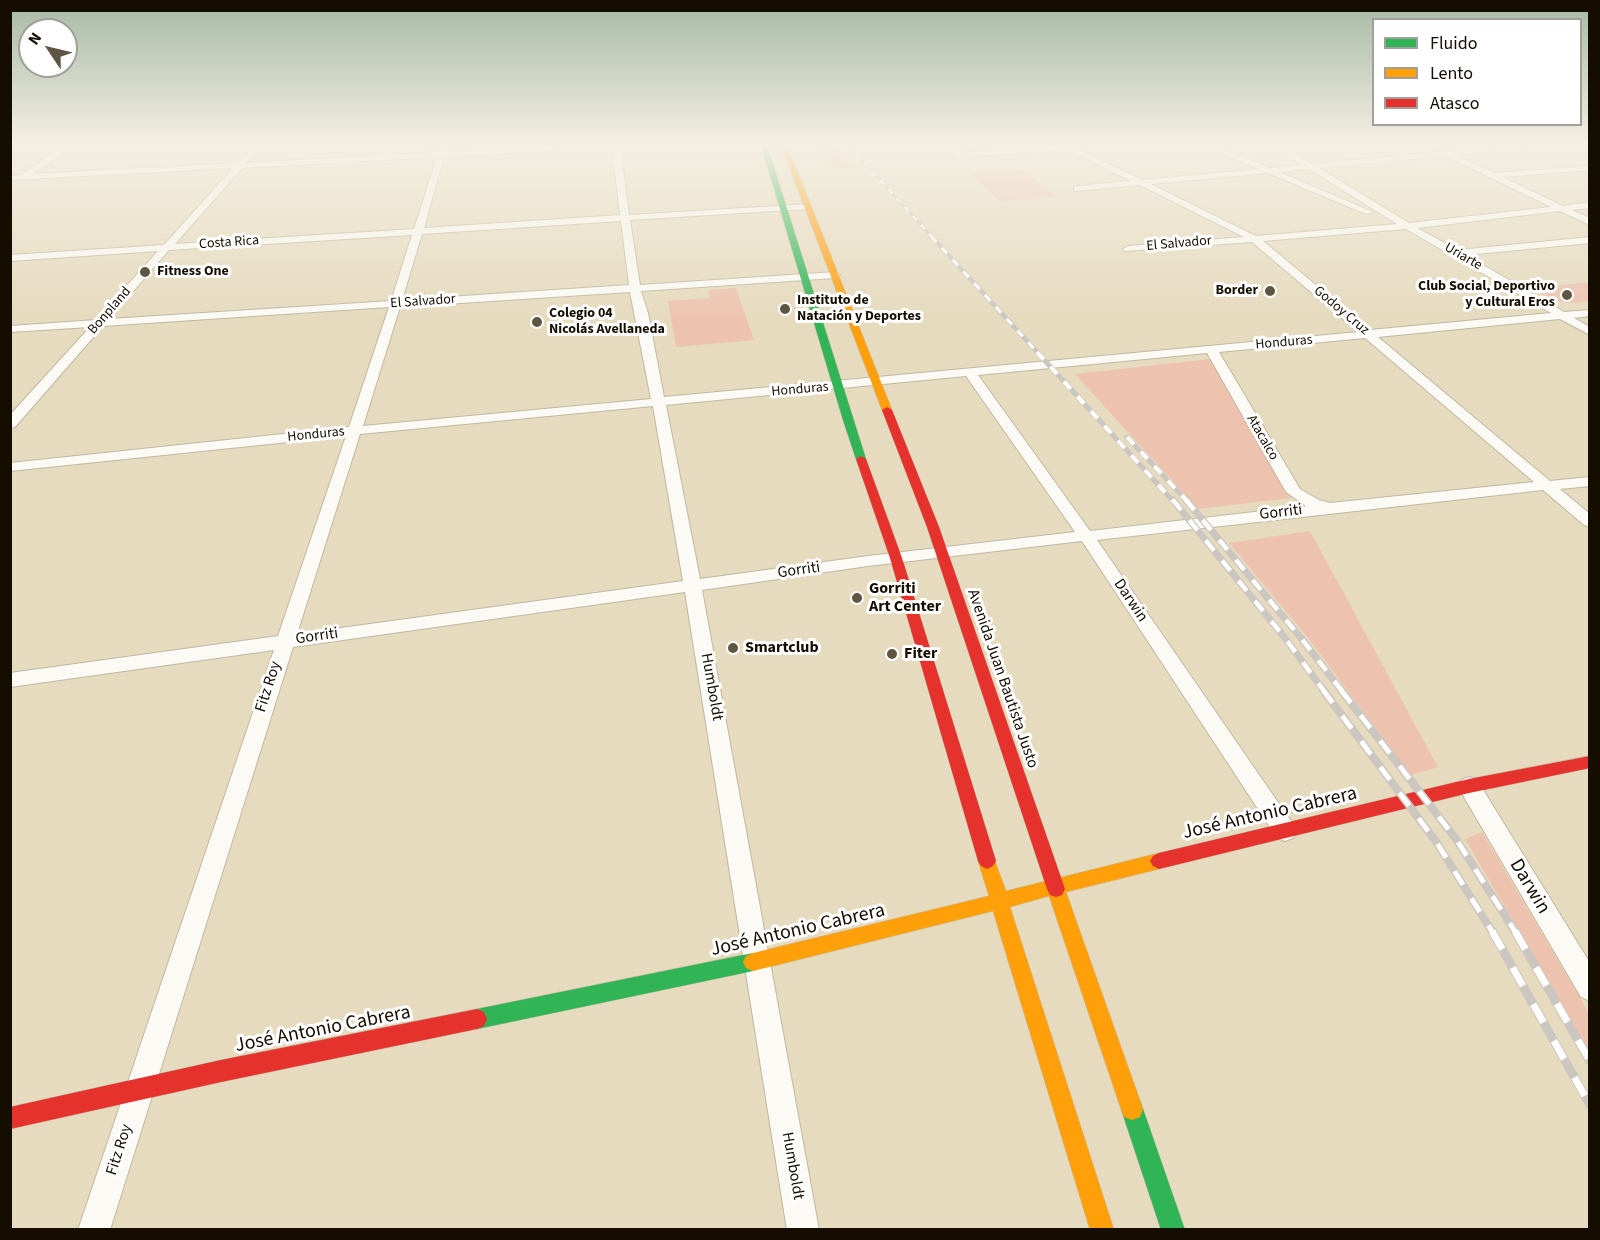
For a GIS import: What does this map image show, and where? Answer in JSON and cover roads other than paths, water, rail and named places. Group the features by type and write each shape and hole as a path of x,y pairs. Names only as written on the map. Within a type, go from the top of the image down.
{"main road":[{"path":"783,203 806,276 836,386 896,558 1102,1230"},
{"name":"Avenida Juan Bautista Justo","path":"806,203 933,527 1173,1230"},
{"name":"José Antonio Cabrera","path":"10,1118 141,1086 758,962 1000,903 1057,885 1469,786 1590,762"}],"street":[{"name":"Bonpland","path":"10,424 205,203"},
{"name":"Fitz Roy","path":"94,1230 352,431 396,304 427,203"},
{"name":"Humboldt","path":"622,203 635,289 693,587 803,1230"},
{"name":"Godoy Cruz","path":"1181,203 1254,238 1590,522"},
{"path":"1347,203 1395,219"},
{"name":"Uriarte","path":"1372,203 1395,219 1590,332"},
{"path":"1551,203 1590,222"},
{"name":"El Salvador","path":"1128,249 1407,226 1590,205"},
{"name":"Costa Rica","path":"10,258 807,206"},
{"path":"1456,253 1590,240"},
{"name":"El Salvador","path":"10,329 835,275"},
{"name":"Honduras","path":"10,467 352,431 1211,349 1370,336 1590,313"},
{"name":"Atacalco","path":"1211,349 1294,492 1314,504 1330,508"},
{"name":"Darwin","path":"970,373 1086,536 1286,831"},
{"name":"Gorriti","path":"10,680 896,558 1330,508 1590,481"},
{"name":"Darwin","path":"1469,786 1590,988"}],"railway":[{"path":"901,203 932,237"},
{"path":"931,236 1038,353"},
{"path":"1037,352 1174,502"},
{"path":"1127,437 1188,502"},
{"path":"1173,500 1285,638 1324,691"},
{"path":"1186,500 1342,691"},
{"path":"1323,690 1437,843 1493,933"},
{"path":"1341,690 1456,839 1516,933"},
{"path":"1492,931 1590,1105"},
{"path":"1515,931 1590,1061"}],"place":[{"name":"Fitness One","path":"145,272"},
{"name":"Border","path":"1270,291"},
{"name":"Club Social, Deportivo y Cultural Eros","path":"1567,295"},
{"name":"Instituto de Natación y Deportes","path":"785,309"},
{"name":"Colegio 04 Nicolás Avellaneda","path":"537,322"},
{"name":"Gorriti Art Center","path":"857,598"},
{"name":"Smartclub","path":"733,648"},
{"name":"Fiter","path":"892,654"}]}
